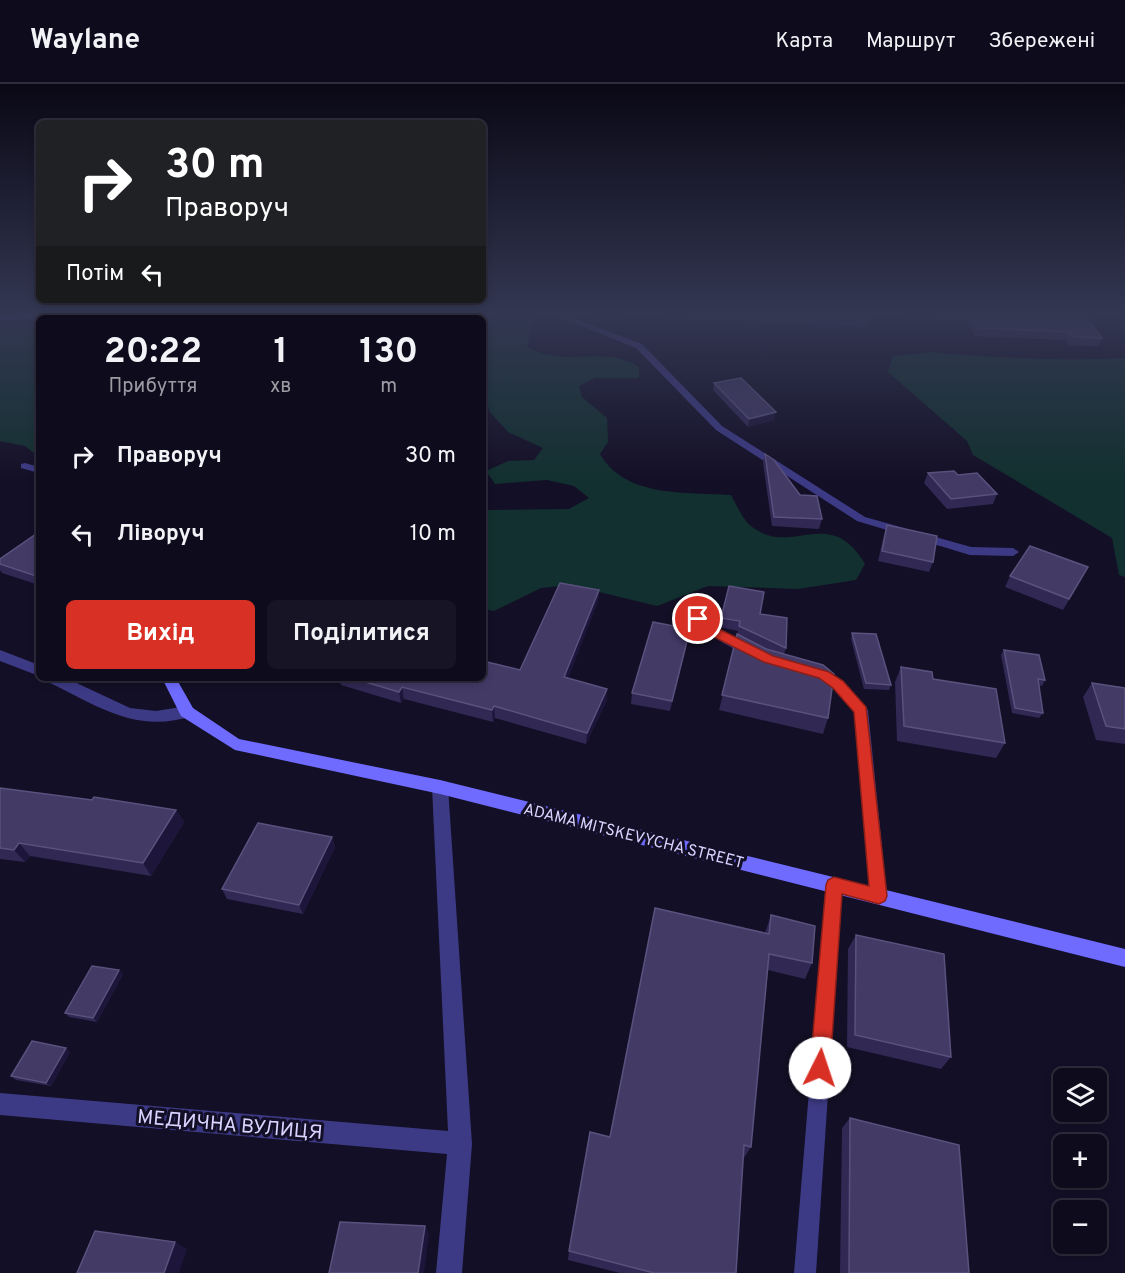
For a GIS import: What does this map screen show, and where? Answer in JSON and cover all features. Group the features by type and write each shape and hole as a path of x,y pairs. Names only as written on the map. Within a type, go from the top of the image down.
{"street":[{"path":"0,655 36,670"},
{"path":"59,681 128,714 156,717 187,712"},
{"name":"ADAMA MITSKEVYCHA STREET","path":"171,681 187,712 235,744 440,786 1125,958"},
{"path":"440,786 460,1144 449,1273"},
{"name":"МЕДИЧНА ВУЛИЦЯ","path":"0,1104 460,1144"}],"lane":[{"path":"663,370 719,428 861,519 970,551 1013,552"},
{"path":"25,466 36,469"},
{"path":"698,619 707,628 759,654"},
{"path":"802,669 824,675 838,684 861,710 879,896"},
{"path":"805,1273 834,885"}],"green space":[{"path":"0,370 36,370 36,455 25,446 0,441"},
{"path":"486,370 639,370 639,378 595,378 579,386 582,397 607,418 608,442 600,454 611,468 625,479 658,490 731,495 748,523 766,535 781,537 824,534 838,537 851,546 865,564 856,580 798,589 708,586 657,606 570,585 541,588 494,611 486,610 486,510 569,509 589,498 574,486 547,480 495,484 486,471 508,461 534,460 543,448 508,432 489,411"},
{"path":"1125,370 1125,577 1119,575 1112,538 973,455 967,441 888,372"}],"building":[{"path":"741,378 776,412 749,419 714,383"},
{"path":"765,454 774,460 800,495 817,496 822,519 774,517"},
{"path":"954,471 958,475 977,473 997,494 951,499 928,473"},
{"path":"887,525 937,536 933,562 882,551"},
{"path":"36,534 36,576 0,564 0,559"},
{"path":"1030,546 1088,567 1069,599 1010,576"},
{"path":"560,583 599,590 564,677 607,689 587,733 494,706 492,710 402,687 399,692 362,681 486,681 486,662 520,670"},
{"path":"729,586 764,592 760,614 787,618 786,648 739,626 740,621 721,618"},
{"path":"653,622 690,629 672,701 632,693"},
{"path":"852,633 876,634 891,685 866,683"},
{"path":"737,634 766,649 823,665 834,674 828,718 722,695"},
{"path":"1004,650 1039,655 1045,680 1038,679 1043,713 1015,708"},
{"path":"901,667 932,672 933,679 996,689 1005,743 904,726"},
{"path":"1092,683 1125,688 1125,729 1106,726"},
{"path":"0,788 92,800 94,797 176,810 143,863 19,843 14,850 0,848"},
{"path":"258,823 332,837 299,905 222,889"},
{"path":"655,908 769,934 771,915 815,926 812,963 769,954 751,1147 744,1145 736,1273 654,1273 569,1251 590,1132 610,1137"},
{"path":"856,935 944,954 951,1057 855,1035"},
{"path":"92,966 119,970 93,1018 65,1013"},
{"path":"32,1041 66,1048 46,1083 11,1076"},
{"path":"850,1118 959,1145 969,1273 849,1273"},
{"path":"340,1222 425,1226 418,1273 329,1273"},
{"path":"95,1231 175,1242 164,1273 77,1273"}],"route":[{"path":"698,619 707,628 768,659 824,675 838,684 861,710 879,896 834,885 820,1068"}]}
